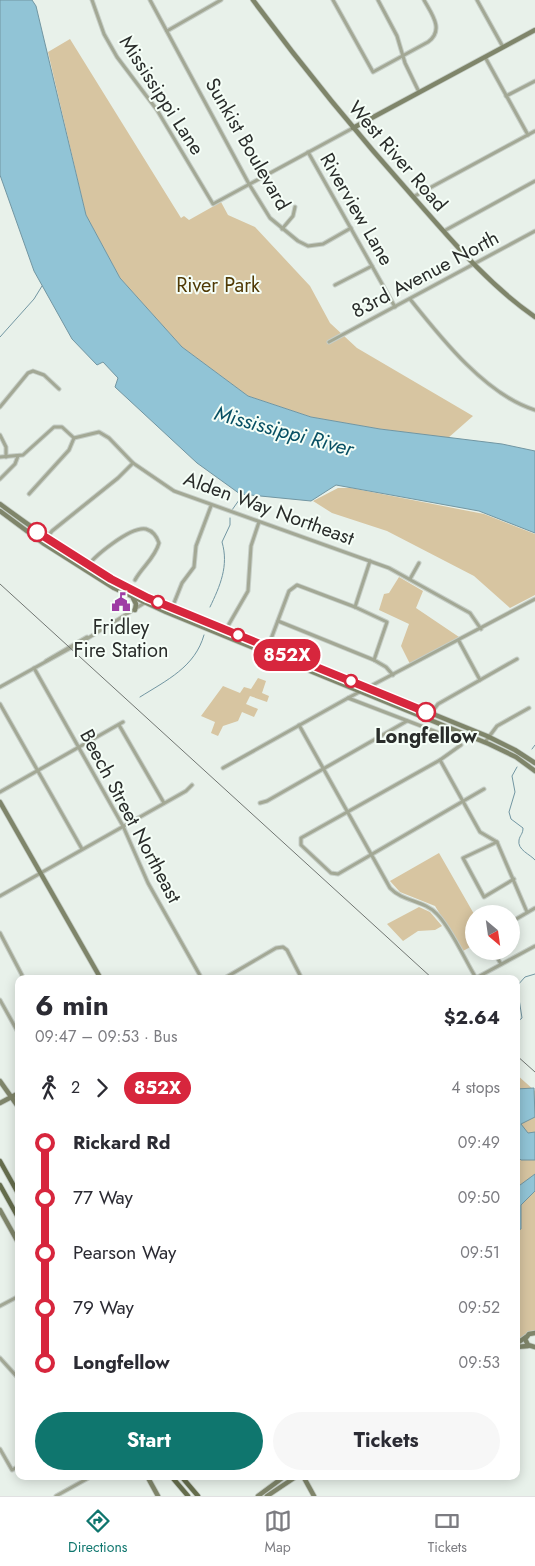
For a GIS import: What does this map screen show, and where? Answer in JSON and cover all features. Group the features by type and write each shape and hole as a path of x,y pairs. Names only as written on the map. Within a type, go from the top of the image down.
{"main road":[{"name":"West River Road","path":"253,0 353,128 444,232 502,292 535,317"},
{"path":"353,128 535,30"},
{"path":"0,504 44,540 147,600 223,636 485,742 516,757 535,771"},
{"path":"0,511 85,570 132,596 172,608 487,736 515,750 535,763"},
{"path":"132,596 136,604 135,610"},
{"path":"0,802 99,975"},
{"path":"0,1080 15,1102"},
{"path":"0,1103 15,1095"},
{"path":"0,1161 15,1188"},
{"path":"0,1185 15,1212"},
{"path":"0,1210 15,1237"},
{"path":"520,1341 526,1336 535,1333"},
{"path":"526,1336 526,1341 535,1351"},
{"path":"150,1480 156,1495"},
{"path":"174,1480 188,1496"},
{"path":"184,1480 198,1496"},
{"path":"258,1496 280,1480"},
{"path":"267,1496 291,1480"},
{"path":"305,1480 314,1496"}],"street":[{"name":"Mississippi Lane","path":"92,0 104,34 117,57 157,110 213,204 249,184"},
{"name":"Sunkist Boulevard","path":"150,0 249,184 270,218 308,248 323,244 351,228"},
{"path":"167,31 222,0"},
{"path":"333,0 373,72 432,40 436,32 436,24 424,0"},
{"path":"378,0 398,36 403,55 419,92"},
{"path":"477,0 504,47"},
{"path":"485,57 528,135"},
{"path":"506,96 535,81"},
{"path":"249,184 353,128"},
{"path":"414,197 535,131"},
{"name":"Riverview Lane","path":"308,152 395,307"},
{"path":"444,232 535,181"},
{"path":"282,229 293,216 295,207"},
{"name":"83rd Avenue North","path":"329,342 535,232"},
{"path":"334,285 372,266"},
{"path":"410,299 437,333 493,388 525,407 535,410"},
{"path":"0,407 28,373 33,371 44,375 59,389"},
{"path":"0,457 18,456 26,453 50,429 60,426 74,438 69,450 29,494"},
{"name":"Alden Way Northeast","path":"74,438 83,438 94,432 102,433 133,463 174,491 211,506 370,561 410,579 470,613 481,629"},
{"path":"0,435 6,447 6,457"},
{"path":"0,479 15,464 18,456"},
{"path":"44,540 118,478 133,463"},
{"path":"172,608 182,583 194,567 196,546 211,506"},
{"path":"223,636 248,591 251,546 259,522"},
{"path":"85,570 88,564 102,551 138,530 146,529 152,532 159,543 157,550 135,580"},
{"path":"355,606 370,561"},
{"path":"410,579 419,563"},
{"path":"268,647 289,591 297,585 355,606 387,622 374,660"},
{"path":"224,768 348,698 369,689 535,599"},
{"path":"0,686 135,610 147,600"},
{"path":"278,621 374,660 386,667 393,675"},
{"path":"458,641 480,680"},
{"path":"431,714 438,704 517,659"},
{"name":"Beech Street Northeast","path":"34,668 123,826 148,883 200,975"},
{"path":"348,698 455,739 461,745 440,760 300,840 301,845 334,874 484,789"},
{"path":"0,704 82,849"},
{"path":"485,742 487,736 497,726 529,708"},
{"path":"260,803 407,721"},
{"path":"0,792 123,722"},
{"path":"119,725 164,803"},
{"path":"299,726 390,888 397,896 426,907 437,914 474,975"},
{"path":"440,760 462,802 483,835 497,842 527,912"},
{"path":"0,896 186,791 192,785"},
{"path":"497,842 463,858 484,897 514,879"},
{"path":"520,916 535,908"},
{"path":"0,933 22,975"},
{"path":"481,975 535,946"},
{"path":"229,975 276,948 282,947 287,950 300,975"},
{"path":"499,960 501,964"},
{"path":"0,1000 15,1027"},
{"path":"0,1306 15,1298"},
{"path":"0,1358 15,1375"},
{"path":"0,1449 12,1470 15,1468"},
{"path":"56,1496 85,1480"}],"green space":[{"name":"River Park","path":"70,39 181,218 184,216 189,220 221,202 228,215 255,227 310,286 330,323 357,348 473,416 448,438 311,417 248,396 182,347 120,278 86,215 48,52"},
{"path":"338,488 351,488 484,514 535,534 535,595 510,608 474,576 387,531 332,513 313,501"},
{"path":"399,577 423,591 416,608 459,637 410,664 401,646 409,624 379,610 384,594 389,593"},
{"path":"258,678 266,681 262,693 269,696 267,702 250,696 246,704 258,709 254,717 242,712 238,721 223,726 218,736 211,733 215,722 201,716 223,686 240,693 244,687 251,689"},
{"path":"439,853 469,905 465,905 465,950 463,951 435,906 400,892 390,881"},
{"path":"419,907 430,912 442,926 435,930 418,931 403,941 387,924"},
{"path":"520,1078 535,1091 535,1331 520,1340"}],"water":[{"name":"Mississippi River","path":"0,0 32,0 36,6 86,215 120,278 182,347 248,396 311,417 380,429 502,444 535,451 535,533 479,511 336,485 311,501 240,494 197,463 115,387 118,378 103,362 97,365 72,339 34,271 0,175"},
{"path":"534,1088 535,1117 521,1124 528,1133 535,1132 535,1160 520,1159 520,1089"},
{"path":"535,1174 535,1191 521,1205 520,1229 520,1185"}],"waterway":[{"path":"0,337 34,299 42,286"},
{"path":"232,510 244,493"},
{"path":"210,607 224,568 222,542 230,525 230,518"},
{"path":"140,697 179,672 194,656 204,635"},
{"path":"532,749 535,745"},
{"path":"517,767 512,776 515,792 509,812 511,819 523,828 519,840 520,846 524,852 535,860"},
{"path":"520,983 525,977 535,974"},
{"path":"520,1005 522,1018 520,1020"}],"railway":[{"path":"0,584 429,975"},
{"path":"520,1059 535,1072"}],"bus line":[{"name":"852X","path":"37,532 111,579 148,598 426,712"}],"place":[{"name":"Fridley Fire Station","path":"121,602"},
{"name":"Longfellow","path":"426,712"}]}
